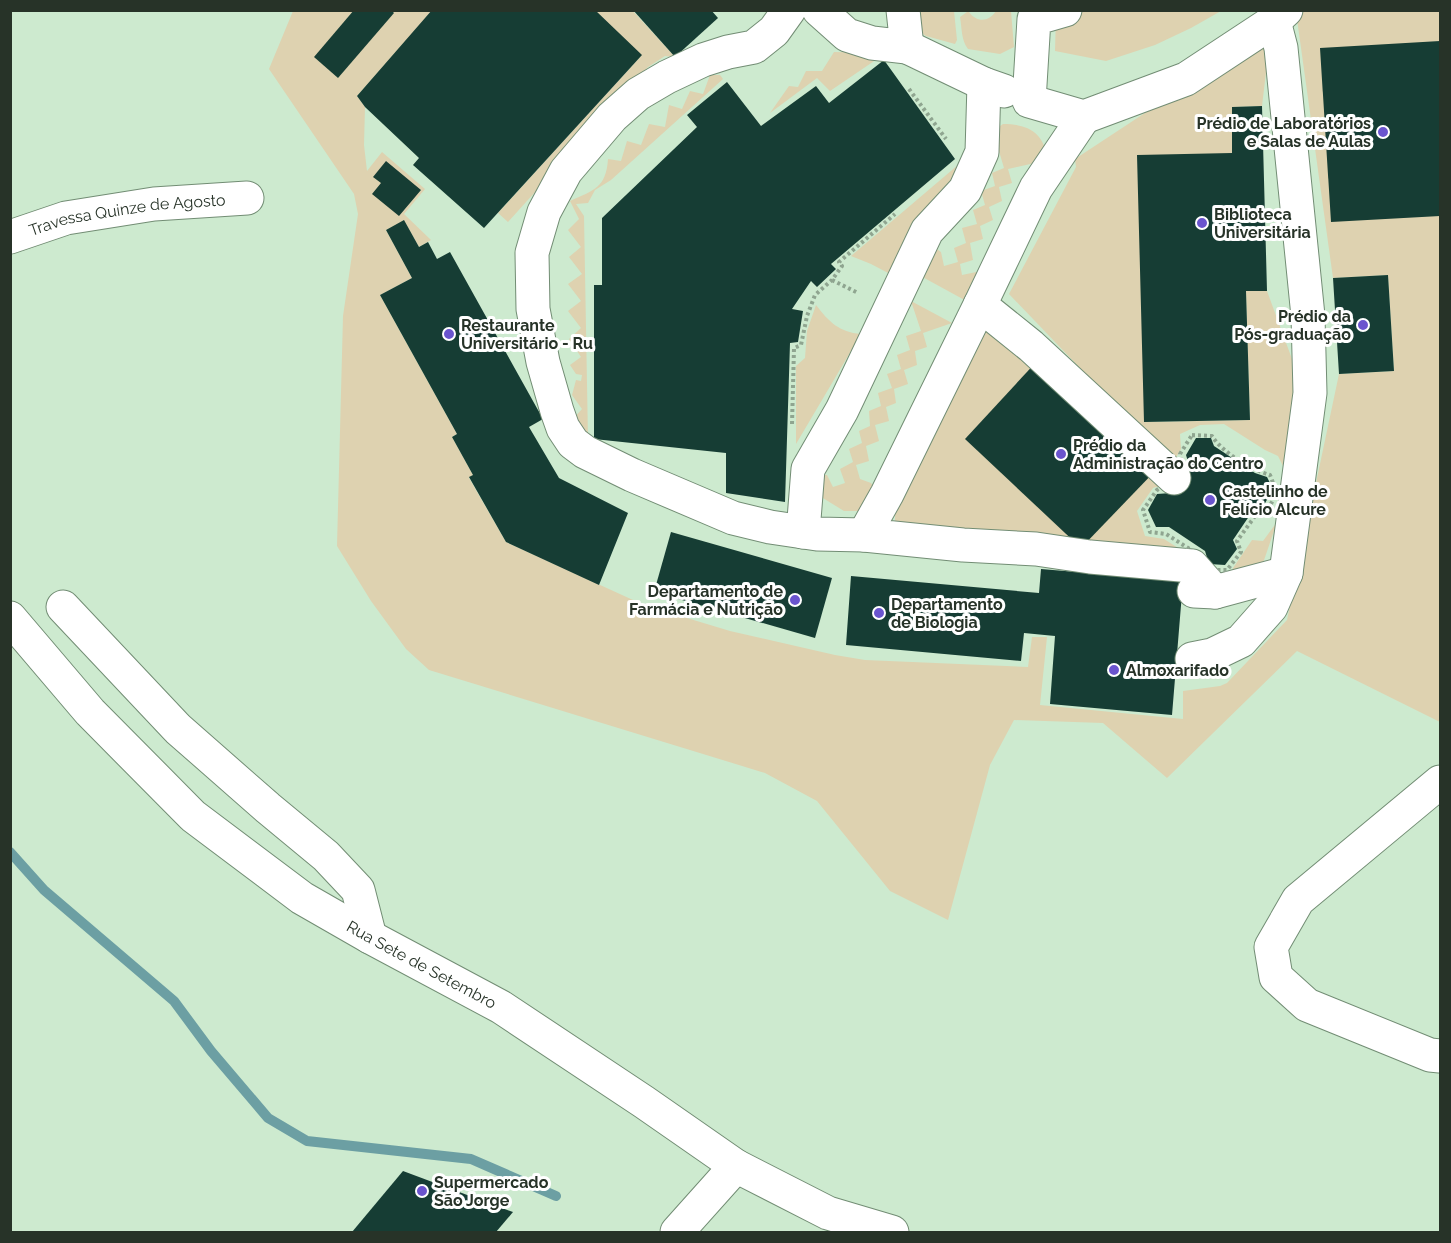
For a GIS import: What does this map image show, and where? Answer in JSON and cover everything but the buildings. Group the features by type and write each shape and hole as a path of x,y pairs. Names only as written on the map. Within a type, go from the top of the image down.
{"street":[{"path":"789,10 774,31 754,47 703,60 638,94 612,117 566,171 544,213 532,253 533,309 543,362 556,411 573,443 585,452 632,475 733,518 770,527 817,534 864,535 963,545 1036,549 1089,557 1192,566 1202,592 1286,573"},
{"path":"819,10 847,35 872,43 907,47 984,84 1029,101 1084,117"},
{"path":"903,10 907,47"},
{"path":"1029,101 1044,13"},
{"path":"864,535 887,494 1036,188 1084,117 1186,80 1280,16"},
{"path":"1192,659 1212,655 1240,641 1271,607 1286,573 1310,393 1307,304 1281,48 1280,16"},
{"path":"803,532 808,469 842,410 927,231 965,190 982,152 984,84"},
{"name":"Travessa Quinze de Agosto","path":"10,237 66,218 154,204 247,198"},
{"path":"980,305 1031,346 1174,478"},
{"path":"63,607 178,729 326,856 358,890 370,937"},
{"name":"Rua Sete de Setembro","path":"10,618 90,712 193,816 302,898 501,1007 736,1166 828,1213 892,1233"},
{"path":"1440,782 1298,900 1271,947 1276,977 1307,1005 1430,1055 1440,1056"},
{"path":"677,1233 736,1166"}],"path":[{"path":"907,85 947,140"},
{"path":"792,429 794,348 801,345 807,316 815,295 832,280 842,266 839,262 900,210"},
{"path":"832,280 866,297"},
{"path":"1192,435 1212,436 1218,445 1256,471 1269,475 1277,493 1268,509 1258,512 1238,541 1241,552 1227,570 1207,570 1199,555 1166,534 1150,532 1143,510 1157,490 1174,478 1181,467 1180,454 1192,435"}],"shaded area":[{"path":"1299,10 1440,11 1440,722 1297,651 1167,778 1103,723 1014,720 990,765 948,920 890,891 817,801 765,773 429,670 406,649 371,601 337,546 343,316 358,214 354,194 269,69 293,11 432,11 357,96 365,107 364,145 367,171 382,152 425,189 404,214 431,240 419,247 404,221 386,230 412,278 380,295 457,434 452,437 473,475 469,478 506,542 644,605 730,631 835,655 865,660 1028,667 1032,637 1047,637 1040,705 1183,719 1183,691 1227,683 1287,620 1339,374 1394,371 1388,275 1333,278 1296,12"},
{"path":"595,11 633,11 675,57 665,56 648,67 508,222 498,213 641,56"},
{"path":"910,11 954,11 957,40 955,44 926,36 920,32"},
{"path":"996,11 1011,11 1014,47 1000,54 968,49 963,38 960,17 969,12 972,16 983,20"},
{"path":"1066,11 1221,11 1155,45 1106,61 1055,51 1056,15"},
{"path":"1271,30 1262,106 1232,107 1232,153 1144,422 1250,420 1246,291 1267,291 1306,397 1288,476 1278,456 1224,424 1200,425 1180,434 1181,449 1172,464 1009,294 1076,167 1075,159"},
{"path":"834,52 886,53 830,91 817,78 770,113 789,86 798,87 806,71 822,71"},
{"path":"710,75 720,75 723,79 611,180 595,190 588,203 576,204 584,216 588,439 573,419 582,409 572,395 576,380 581,381 582,375 576,374 570,365 581,357 569,339 581,328 568,311 581,301 568,284 582,274 569,257 581,247 568,230 579,219 570,201 597,187 605,176 608,159 621,161 627,141 641,145 649,124 665,127 669,105 682,109 690,91 703,94"},
{"path":"1003,124 1028,128 1034,132 1043,143 1048,160 1008,169 1012,183 999,187 1002,201 989,207 993,220 980,226 983,239 970,243 973,260 960,264 962,275 981,271 970,303 917,274 934,247 941,252 944,266 958,262 954,248 966,243 962,228 977,224 973,210 985,205 981,191 995,186 992,173 1004,168 993,131"},
{"path":"965,159 890,274 851,256"},
{"path":"911,301 952,323 923,333 927,347 915,351 917,365 904,370 908,384 894,389 896,403 886,407 889,421 875,425 879,441 866,446 869,461 856,465 860,479 871,483 874,488 859,511 844,511 818,495 823,475 827,475 833,487 845,483 840,469 853,462 849,449 862,443 859,431 870,426 869,411 881,406 878,393 892,388 887,374 901,369 897,355 910,350 906,336 921,331"},
{"path":"816,305 835,325 861,334 796,444 796,366 805,358 807,331"},
{"path":"994,313 1164,487 1153,488 1137,511 1145,536 1164,539 1194,558 1205,571 1231,576 1233,568 1252,540 1263,541 1277,522 1261,569 1246,582 895,523 895,507"}],"waterway":[{"path":"10,852 44,890 174,1001 211,1051 268,1118 307,1141 471,1159 556,1196"}],"place":[{"name":"Prédio de Laboratórios e Salas de Aulas","path":"1383,132"},
{"name":"Biblioteca Universitária","path":"1202,223"},
{"name":"Prédio da Pós-graduação","path":"1363,325"},
{"name":"Restaurante Universitário - Ru","path":"449,334"},
{"name":"Prédio da Administração do Centro","path":"1061,454"},
{"name":"Castelinho de Felício Alcure","path":"1210,500"},
{"name":"Departamento de Farmácia e Nutrição","path":"795,600"},
{"name":"Departamento de Biologia","path":"879,613"},
{"name":"Almoxarifado","path":"1114,670"},
{"name":"Supermercado São Jorge","path":"422,1191"}]}
